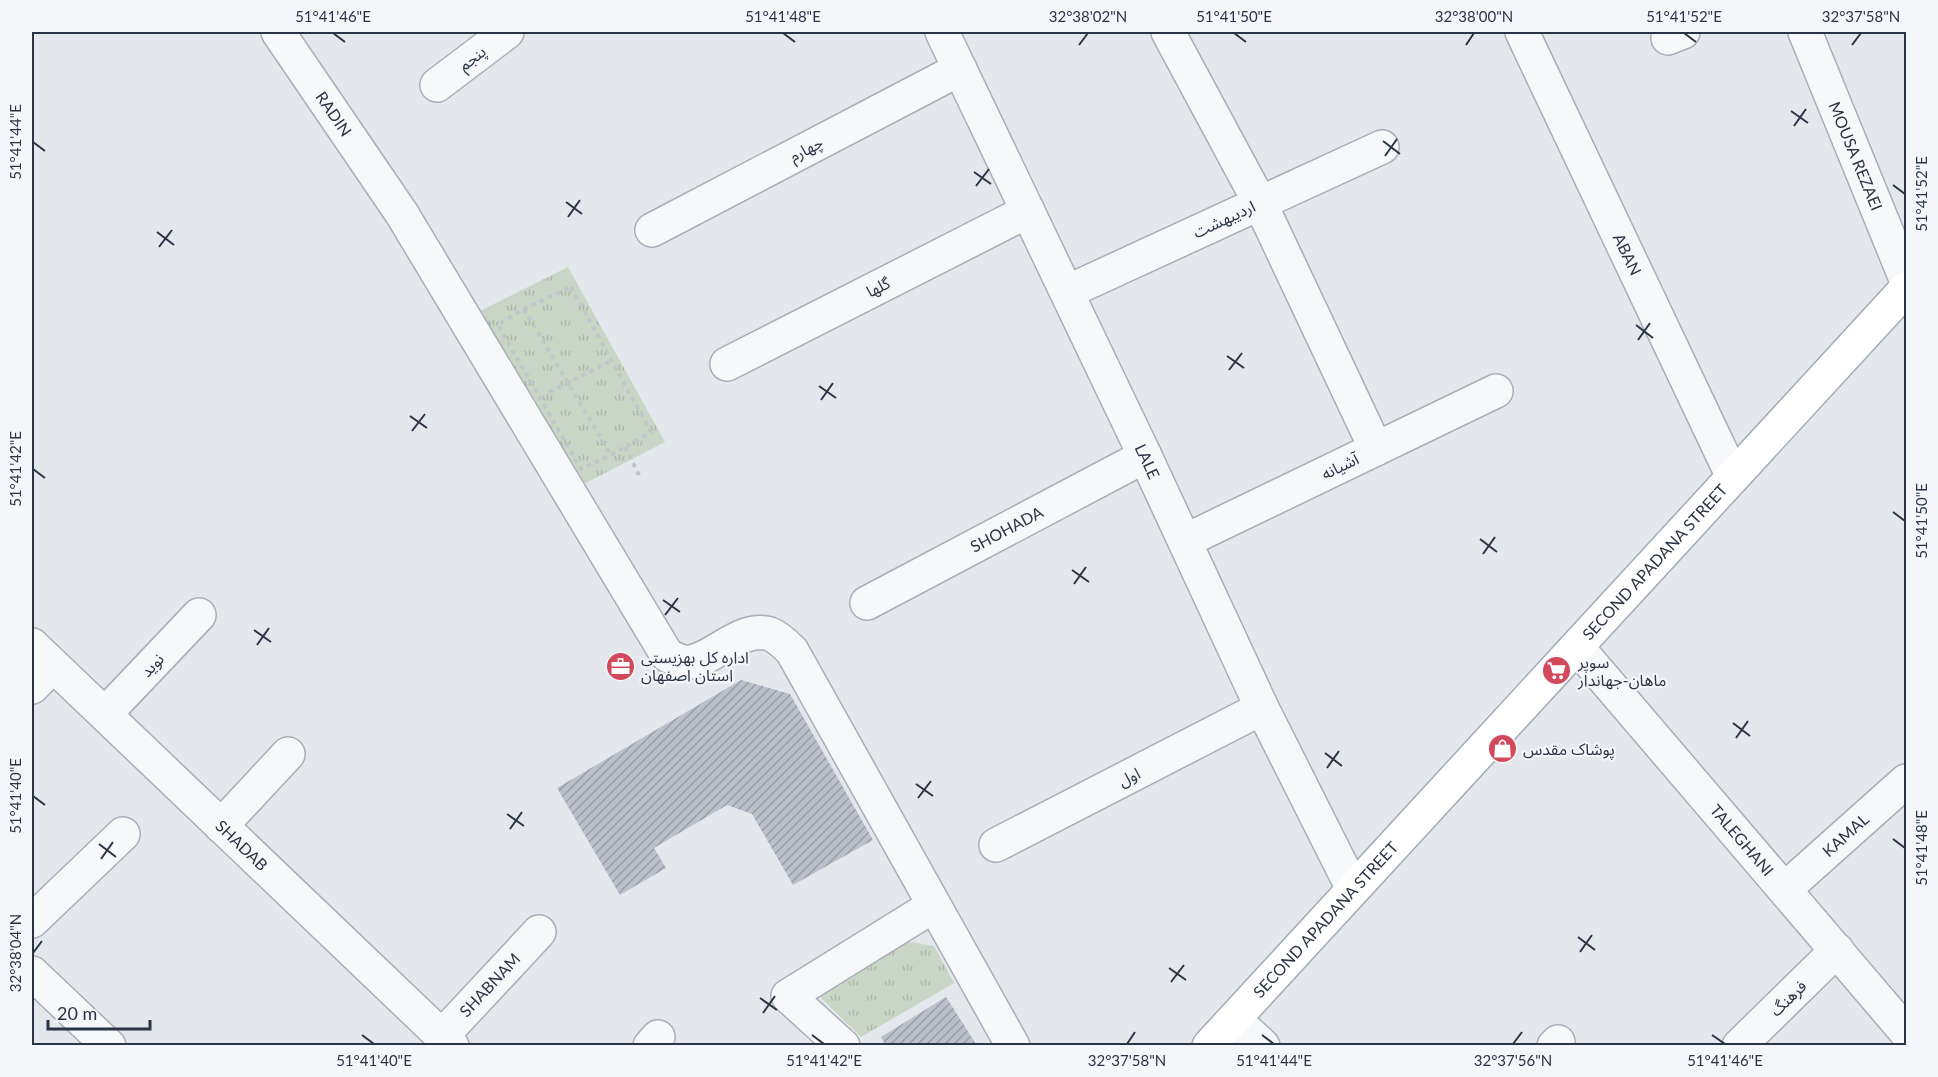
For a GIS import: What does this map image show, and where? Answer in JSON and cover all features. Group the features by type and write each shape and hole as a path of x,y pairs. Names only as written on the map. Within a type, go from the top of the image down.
{"main road":[{"name":"SECOND APADANA STREET","path":"1209,1046 1906,289"}],"street":[{"name":"RADIN","path":"278,32 391,196 667,655 677,660 690,662 746,635 756,633 770,634 792,651 1012,1046"},
{"name":"پنجم","path":"437,85 507,32"},
{"path":"1168,32 1260,203 1376,449"},
{"name":"ABAN","path":"1522,32 1733,477"},
{"name":"MOUSA REZAEI","path":"1805,32 1906,279"},
{"name":"LALE","path":"947,33 960,69 1145,456 1262,708 1353,889"},
{"name":"چهارم","path":"652,230 960,69"},
{"name":"اردیبهشت","path":"1067,292 1382,147"},
{"name":"گلها","path":"727,364 1028,211"},
{"name":"آشیانه","path":"1185,541 1496,391"},
{"name":"SHOHADA","path":"867,603 1145,456"},
{"name":"نوید","path":"105,714 199,615"},
{"name":"TALEGHANI","path":"1577,647 1906,1032"},
{"name":"SHADAB","path":"39,666 105,714 447,1041"},
{"name":"اول","path":"996,845 1262,708"},
{"path":"222,826 288,754"},
{"name":"KAMAL","path":"1785,889 1906,781"},
{"path":"32,921 123,834"},
{"path":"843,1046 788,996 933,906"},
{"name":"SHABNAM","path":"447,1041 539,932"},
{"name":"فرهنگ","path":"1739,1046 1837,950"},
{"path":"32,973 109,1046"},
{"path":"1234,1018 1263,1046"}],"path":[{"path":"571,287 651,432 581,469 498,325 524,309 571,287"},
{"path":"524,309 611,455"},
{"path":"539,398 613,360"},
{"path":"624,447 640,477"}],"green space":[{"path":"568,267 665,442 578,487 476,313"},
{"path":"904,941 934,946 954,983 861,1037 818,995"}],"building":[{"path":"741,680 790,694 873,840 793,885 752,814 727,805 654,848 666,868 620,895 557,788"},
{"path":"946,997 976,1044 973,1046 886,1046 881,1037"}],"place":[{"name":"اداره کل بهزیستی استان اصفهان","path":"620,666"},
{"name":"سوپر ماهان-جهاندار","path":"1557,671"},
{"name":"پوشاک مقدس","path":"1502,749"}]}
